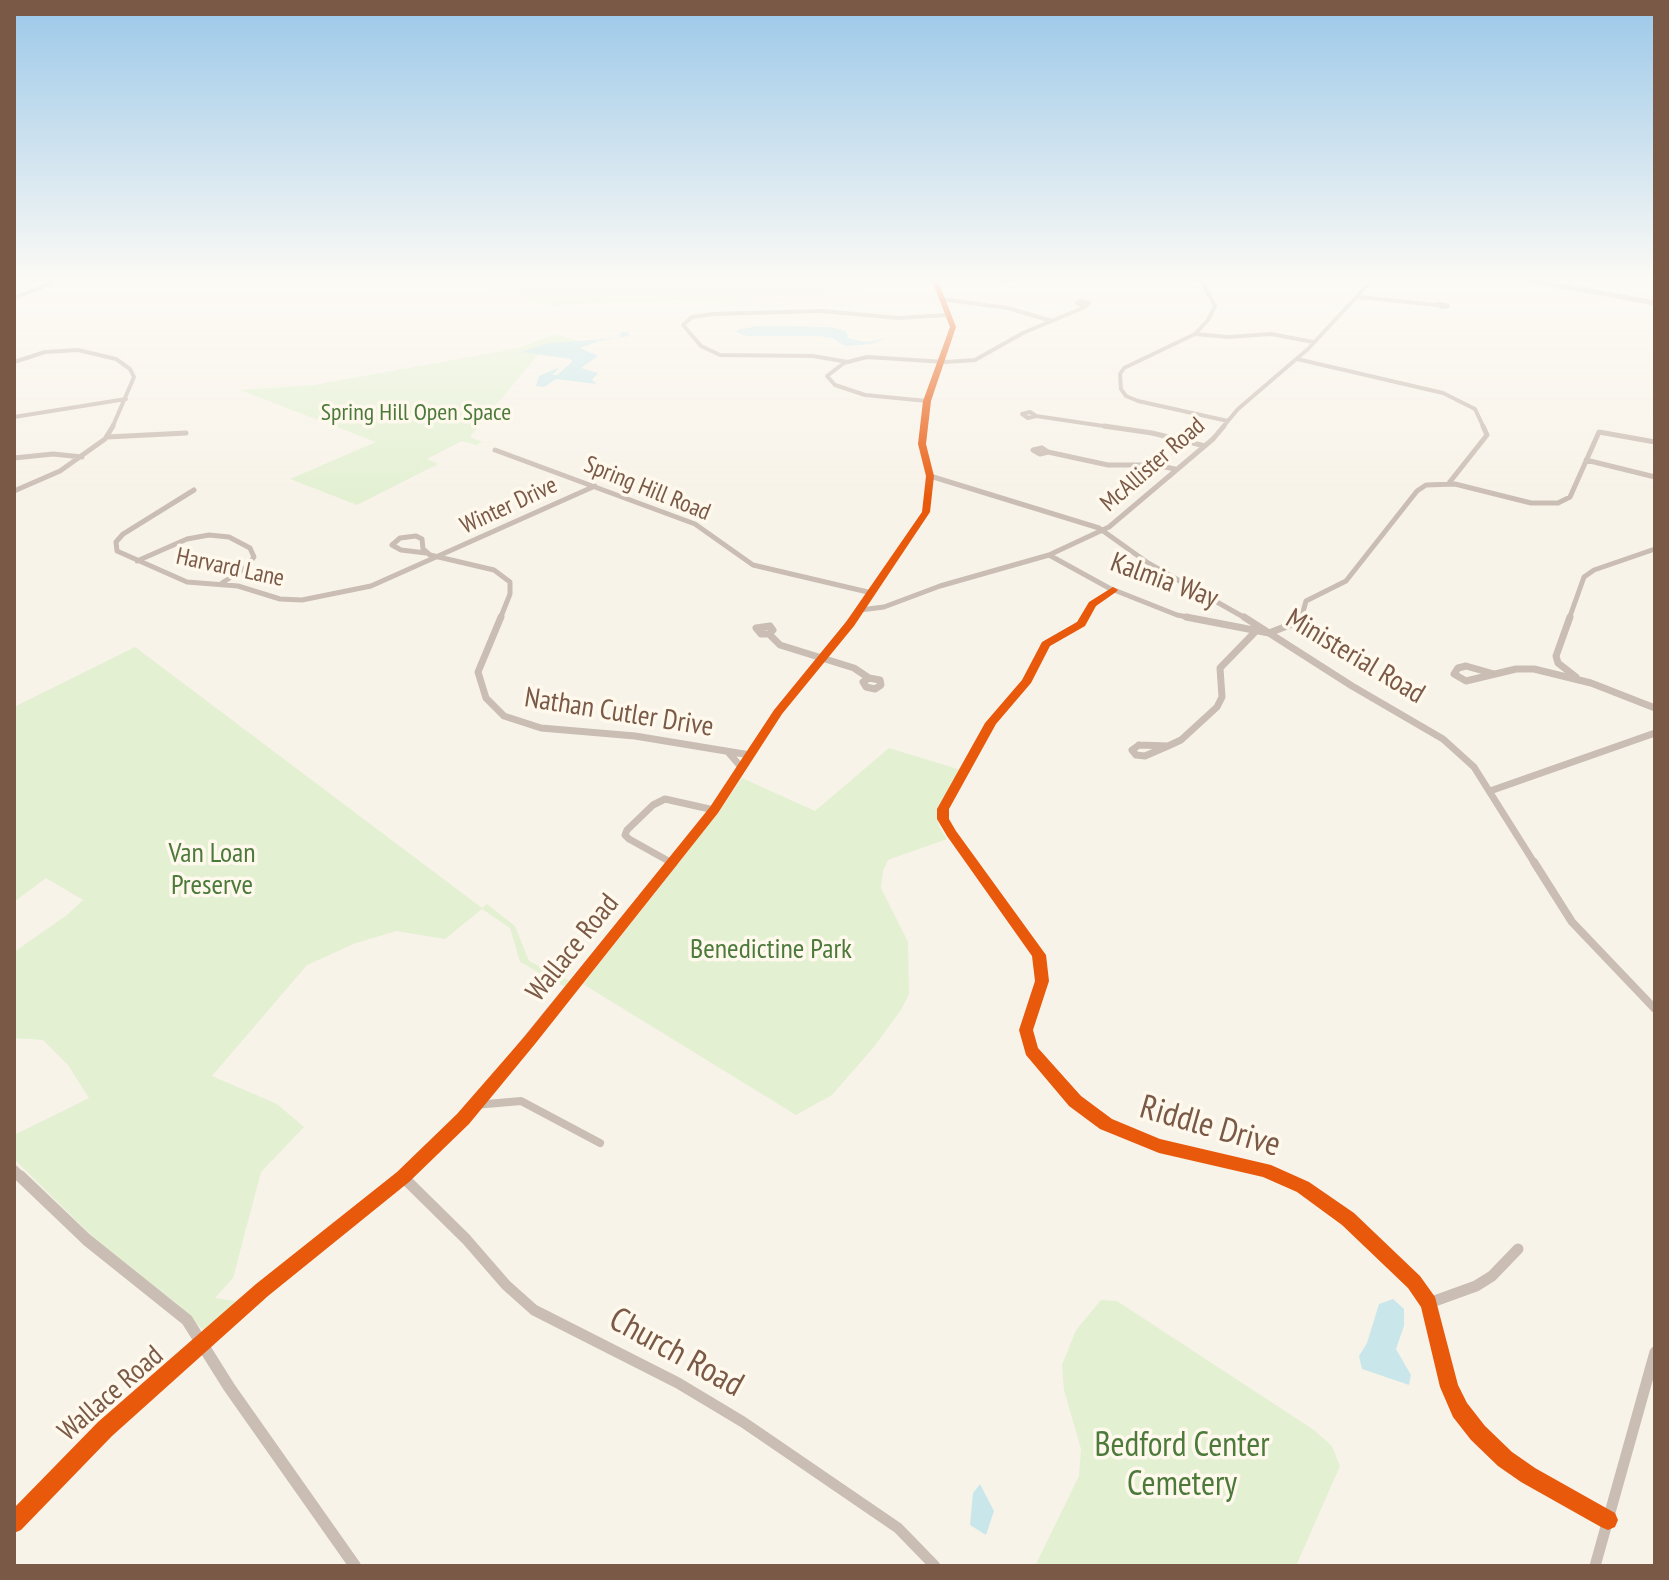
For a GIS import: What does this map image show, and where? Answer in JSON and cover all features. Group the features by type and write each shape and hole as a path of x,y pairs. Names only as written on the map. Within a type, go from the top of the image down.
{"street":[{"path":"14,362 51,352"},
{"path":"14,491 52,476 107,437 134,382 133,373 110,356 76,352"},
{"path":"713,352 720,355 813,356 848,362 883,357 940,362 975,360 991,352"},
{"name":"Wallace Road","path":"14,1523 72,1460 262,1290 403,1177 475,1105 672,863 714,810 778,712 860,610 926,512 930,476 922,444 927,401 944,352"},
{"path":"1158,352 1124,368 1120,374 1121,389 1126,396 1228,421"},
{"name":"McAllister Road","path":"860,610 884,607 931,589 1049,555 1104,530 1205,446 1264,383 1304,352"},
{"path":"1297,359 1443,393 1475,409 1487,435 1449,483"},
{"path":"848,362 829,373 827,379 835,385 873,396 927,401"},
{"path":"14,417 126,399"},
{"path":"1036,416 1152,433 1205,446"},
{"path":"1269,633 1300,621 1306,601 1346,581 1420,489 1431,484 1449,483 1531,503 1558,503 1570,497 1597,434 1604,431 1655,442"},
{"path":"107,437 186,433"},
{"name":"Spring Hill Road","path":"495,450 697,524 753,565 872,593"},
{"path":"1048,452 1108,465 1155,465 1175,469"},
{"path":"14,458 53,454 82,457"},
{"path":"1586,460 1655,477"},
{"name":"Ministerial Road","path":"930,476 1104,530 1148,563 1443,739 1470,762 1563,910 1655,1009"},
{"name":"Winter Drive","path":"438,559 595,486"},
{"name":"Harvard Lane","path":"194,490 118,539 117,551 187,582 247,588 280,599 313,599 371,586 438,559"},
{"path":"137,561 187,539 209,535 229,537 250,548 254,557 245,568 220,585"},
{"name":"Nathan Cutler Drive","path":"426,553 422,539 416,536 400,538 392,545 401,550 494,570 510,582 510,594 478,672 486,698 504,716 541,728 635,736 750,755"},
{"path":"1581,681 1558,663 1556,656 1582,579 1591,571 1655,549"},
{"name":"Kalmia Way","path":"1049,555 1113,590 1188,618 1269,633"},
{"name":"Riddle Drive","path":"1113,590 1092,604 1078,626 1046,644 1027,681 991,723 943,809 943,819 951,833 1039,955 1042,981 1026,1030 1031,1051 1083,1107 1123,1132 1159,1146 1245,1164 1303,1187 1365,1234 1414,1282 1429,1303 1449,1387 1460,1410 1478,1433 1505,1459 1528,1475 1608,1520"},
{"path":"1168,746 1185,737 1217,707 1222,697 1220,668 1255,632"},
{"path":"769,634 785,647 854,668 869,678"},
{"path":"1494,674 1466,666 1458,668 1454,674 1466,681 1529,669 1581,681 1655,708"},
{"path":"1490,791 1655,733"},
{"name":"Nathan Cutler Drive","path":"728,752 742,768"},
{"path":"672,863 629,839 625,835 627,830 653,805 665,799 714,810"},
{"path":"475,1105 521,1101 600,1143"},
{"path":"14,1170 87,1240 194,1328 229,1387 355,1566"},
{"name":"Church Road","path":"403,1177 460,1233 506,1285 534,1310 668,1377 743,1422 898,1528 935,1566"},
{"path":"1429,1303 1476,1286 1492,1276 1518,1249"},
{"path":"1595,1566 1655,1352"}],"green space":[{"name":"Spring Hill Open Space","path":"498,352 565,352 539,353 470,437 482,442 476,445 462,441 427,459 438,464 357,505 290,479 376,442 240,390 314,385"},
{"name":"Van Loan Preserve","path":"135,647 482,908 487,904 515,926 529,961 570,981 565,987 520,962 510,928 482,909 445,939 396,931 356,943 307,965 212,1076 277,1104 304,1127 261,1172 233,1278 215,1298 243,1302 206,1333 176,1303 104,1248 14,1159 14,1135 89,1098 68,1065 43,1040 14,1038 14,952 83,900 46,878 14,902 14,707"},
{"name":"Benedictine Park","path":"889,748 961,770 937,812 939,827 947,839 888,860 883,871 881,888 908,942 909,994 873,1048 832,1095 796,1115 583,984 742,778 815,811"},
{"name":"Bedford Center Cemetery","path":"1101,1300 1117,1301 1314,1430 1332,1446 1340,1466 1296,1566 1035,1566 1079,1476 1081,1449 1064,1390 1062,1365 1076,1330"}],"water":[{"path":"521,352 588,352 598,356 581,368 598,373 592,380 597,384 556,379 544,387 536,386 539,376 560,367 552,375 557,375 572,362 571,359"},
{"path":"1393,1299 1404,1309 1404,1326 1396,1349 1411,1375 1409,1385 1362,1369 1359,1356 1367,1343 1379,1304"},
{"path":"980,1484 994,1511 986,1535 970,1525 973,1493"}],"cycle path":[{"path":"14,1523 105,1429 262,1290 403,1177 463,1119 714,810 778,712 850,624 926,512 930,476 922,444 927,401 944,352"},
{"path":"1113,590 1092,604 1081,624 1046,644 1027,681 991,723 943,809 943,819 951,833 1039,955 1042,981 1026,1030 1031,1051 1075,1101 1106,1124 1159,1146 1265,1170 1303,1187 1348,1219 1414,1282 1429,1303 1449,1387 1460,1410 1478,1433 1505,1459 1528,1475 1608,1520"}]}
